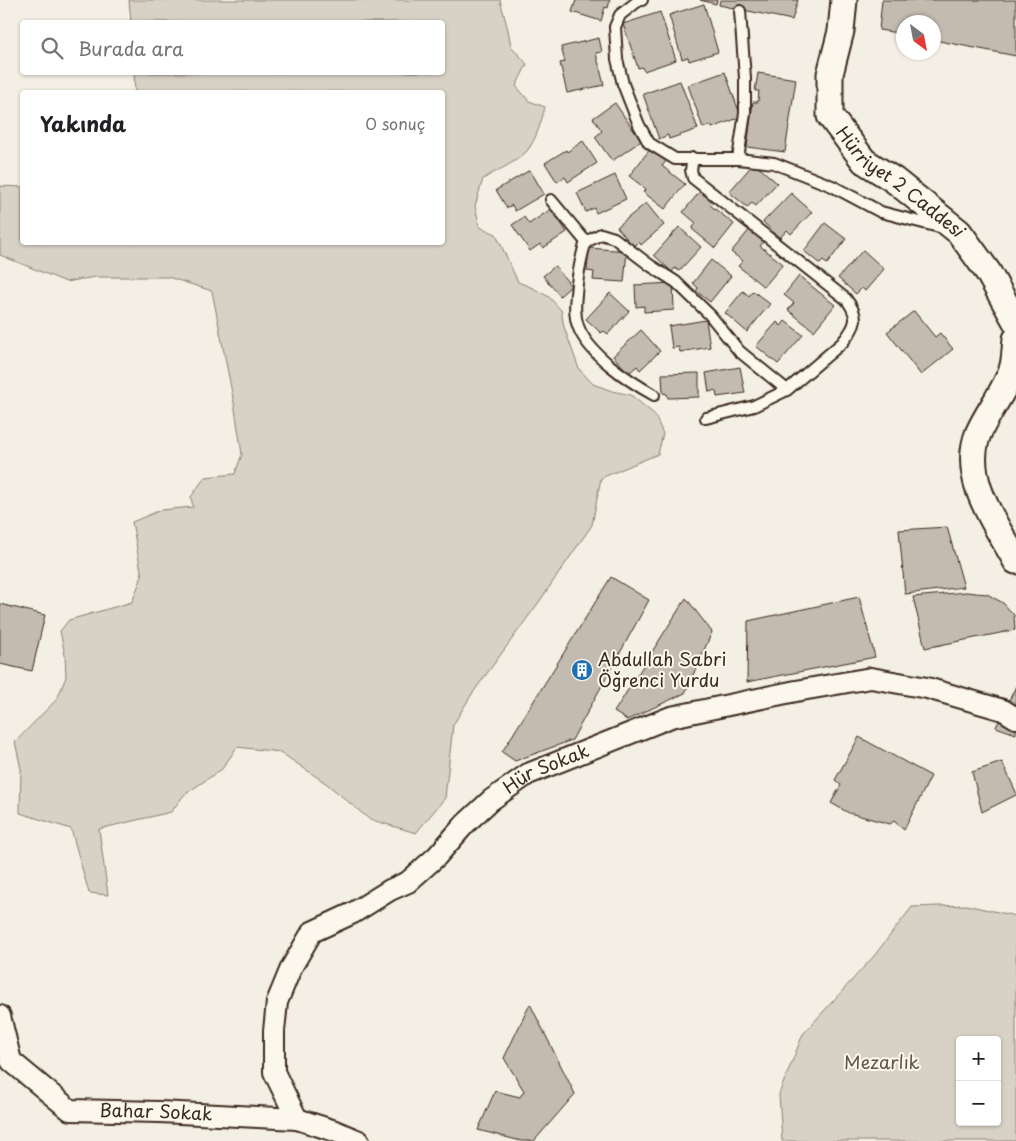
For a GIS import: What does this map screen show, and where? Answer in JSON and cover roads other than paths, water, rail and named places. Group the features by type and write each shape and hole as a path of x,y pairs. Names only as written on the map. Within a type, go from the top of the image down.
{"street":[{"name":"Hürriyet 2 Caddesi","path":"844,0 841,31 830,74 830,116 864,161 894,180 959,232 988,272 1016,322"},
{"path":"1016,339 1013,366 978,434 973,462 979,494 1016,561"},
{"name":"Hür Sokak","path":"297,1119 274,1072 274,1031 277,1002 291,968 312,932 353,913 390,890 408,882 437,856 465,824 490,800 528,774 671,717 796,691 872,678 927,688 1003,710 1016,718"},
{"name":"Bahar Sokak","path":"0,1016 11,1061 70,1110 160,1112 297,1119 359,1141"}],"lane":[{"path":"642,0 620,15 615,27 617,59 623,84 639,125 649,143 675,159 738,158 774,163 796,170 832,186 881,212 959,232"},
{"path":"738,158 745,114 745,78 740,11"},
{"path":"692,158 691,170 693,178 846,299 854,309 856,321 850,334 822,361 787,390 754,406 706,418"},
{"path":"551,200 586,242"},
{"path":"654,395 634,384 598,353 587,341 578,326 576,298 583,250 586,242 601,234 614,238 639,258 676,282 710,315 739,351 787,390"}],"place":[{"name":"Abdullah Sabri Öğrenci Yurdu","path":"582,670"}],"park label":[{"name":"Mezarlık","path":"882,1063"}]}
